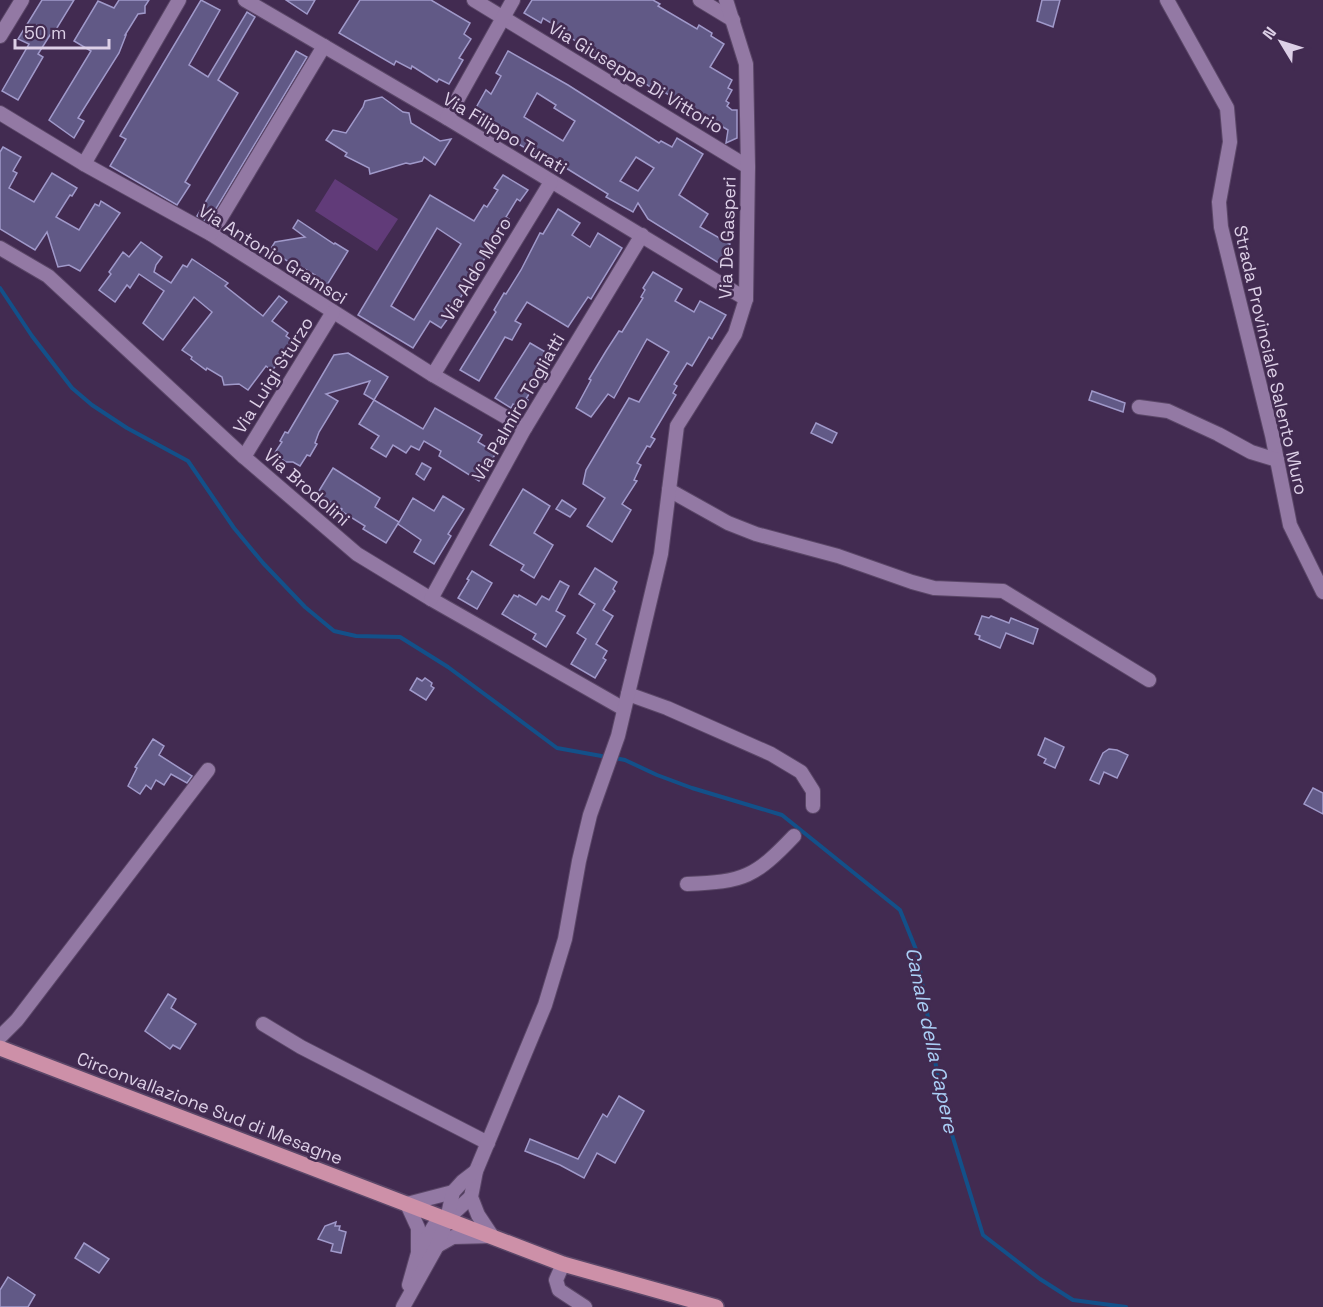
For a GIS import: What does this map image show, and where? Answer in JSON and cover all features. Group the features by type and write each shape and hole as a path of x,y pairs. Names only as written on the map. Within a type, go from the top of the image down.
{"main road":[{"name":"Circonvallazione Sud di Mesagne","path":"0,1048 563,1264 716,1307"}],"street":[{"path":"0,36 22,0"},
{"path":"84,164 179,0"},
{"name":"Via Filippo Turati","path":"245,0 447,118 746,299"},
{"name":"Via Giuseppe Di Vittorio","path":"474,0 748,167"},
{"path":"447,118 513,0"},
{"path":"700,0 734,20"},
{"name":"Via De Gasperi","path":"471,1197 477,1171 545,1005 565,939 590,815 618,736 661,554 677,426 735,334 746,299 748,167 746,64 726,0"},
{"name":"Strada Provinciale Salento Muro","path":"1167,0 1227,108 1230,142 1219,202 1221,228 1277,460 1290,525 1323,592"},
{"path":"211,234 324,46"},
{"name":"Via Antonio Gramsci","path":"0,113 84,164 211,234 432,375 525,428"},
{"name":"Via Aldo Moro","path":"432,375 550,182"},
{"name":"Via Palmiro Togliatti","path":"430,599 525,428 642,235"},
{"name":"Via Brodolini","path":"0,248 48,276 244,457 357,554 430,599 624,710"},
{"name":"Via Luigi Sturzo","path":"244,457 333,312"},
{"path":"1139,407 1168,411 1251,452 1277,460"},
{"path":"669,490 728,523 756,534 838,556 912,582 934,588 1004,591 1149,680"},
{"path":"628,694 667,708 771,754 801,772 813,791 813,806"},
{"path":"0,1037 17,1020 208,770"},
{"path":"687,884 721,883 744,877 771,861 794,836"},
{"path":"263,1024 301,1047 488,1143"},
{"path":"403,1307 437,1246 447,1219 453,1192 477,1171"},
{"path":"418,1253 418,1228 406,1204 453,1192"},
{"path":"403,1307 418,1253 434,1226 447,1219 471,1197 478,1215 492,1236"},
{"path":"437,1246 453,1237 492,1236"},
{"path":"563,1264 556,1280 560,1290 585,1307"}],"shaded area":[{"path":"335,179 398,219 377,251 315,211"}],"building":[{"path":"42,0 74,0 38,54 43,57 18,100 2,91 29,44 18,39"},
{"path":"119,0 149,0 145,6 145,13 138,14 125,35 119,53 78,118 84,121 74,138 49,120 91,51 74,41 98,1 114,8"},
{"path":"201,0 220,10 189,65 208,77 247,12 255,17 218,80 238,93 185,182 190,185 177,205 110,166 126,139 120,136"},
{"path":"286,0 315,0 307,14"},
{"path":"360,0 431,0 470,23 464,34 471,39 459,58 463,60 449,84 439,79 437,82 412,66 411,69 396,61 394,65 339,33"},
{"path":"532,0 653,0 660,4 658,6 697,29 699,25 712,33 711,36 724,44 710,67 732,80 728,88 732,90 726,101 729,103 727,106 732,110 737,110 737,138 726,143 728,130 654,86 652,88 644,80 560,32 561,29 543,18 541,23 524,13"},
{"path":"1042,0 1060,0 1053,27 1037,21"},
{"path":"296,51 307,57 208,222 197,216"},
{"path":"508,51 568,85 659,143 661,141 672,147 677,138 703,154 679,195 708,214 700,227 730,244 727,249 730,251 722,265 648,219 638,203 633,212 606,197 608,194 566,168 548,159 546,162 496,131 498,128 473,113 486,90 491,94 501,76 496,73","holes":["537,93 556,105 554,108 575,121 563,141 524,117","636,157 654,168 638,191 620,181"]},
{"path":"382,97 403,112 409,113 411,123 440,141 451,139 435,165 424,157 422,161 406,163 370,174 369,168 345,156 347,153 326,140 333,130 346,133 365,101"},
{"path":"3,147 21,157 13,171 17,173 9,188 34,202 52,173 77,188 56,217 79,230 95,204 99,206 101,201 120,213 80,271 69,265 58,267 47,232 35,250 0,229 0,152"},
{"path":"503,175 528,190 520,201 517,199 506,217 509,219 459,300 457,298 446,315 449,317 441,328 430,321 413,348 358,315 430,195 474,221 484,205 487,207 498,190 494,188","holes":["437,228 461,244 414,320 391,306"]},
{"path":"558,209 580,223 572,235 590,247 598,233 622,248 591,299 588,297 568,327 527,302 515,321 521,324 512,340 505,337 479,381 460,370 496,312 494,310 504,293 506,294 521,270 540,233 543,234"},
{"path":"298,220 348,251 327,285 314,277 315,275 270,250 275,242 305,237 293,228"},
{"path":"141,242 162,257 154,272 171,283 183,265 187,267 192,259 228,283 225,286 263,316 279,296 287,302 272,321 288,333 286,336 293,341 272,371 266,366 248,390 239,384 224,385 222,377 207,368 206,370 191,359 192,357 182,350 212,312 194,297 163,340 143,323 164,291 139,274 130,288 127,285 115,302 99,290 123,252 129,257"},
{"path":"653,272 682,289 675,301 694,312 700,301 726,315 712,339 709,337 692,366 687,363 674,384 677,386 673,393 676,395 651,437 655,439 650,447 647,446 637,463 641,465 634,480 637,481 622,504 631,510 612,542 587,526 605,498 583,484 586,470 629,398 639,402 669,352 647,339 614,398 608,394 591,417 576,408 591,380 589,379 606,351 619,331 622,332 643,298 641,297 645,290 643,288"},
{"path":"530,343 554,357 526,399 528,400 523,410 513,404 511,408 495,398"},
{"path":"348,353 388,377 374,400 364,394 370,381 326,394 338,401 319,432 315,443 317,444 310,456 307,455 300,466 293,462 286,462 274,454 285,432 288,433 334,355"},
{"path":"1092,391 1125,403 1123,412 1089,400"},
{"path":"374,400 423,429 435,408 482,435 478,442 496,453 479,481 439,456 441,451 424,441 419,450 411,446 406,453 393,445 386,457 371,448 379,436 359,424"},
{"path":"816,423 837,433 832,443 811,433"},
{"path":"422,463 431,468 424,480 416,474"},
{"path":"333,468 380,498 375,507 399,522 386,543 363,529 365,526 341,511 342,509 317,494"},
{"path":"523,489 550,506 534,533 553,545 534,578 521,570 524,565 490,545"},
{"path":"443,496 464,509 448,534 451,536 434,564 414,552 421,540 398,524 413,498 434,511"},
{"path":"562,500 576,509 570,517 556,509"},
{"path":"595,568 617,582 613,589 615,591 603,610 613,616 596,644 607,651 603,658 606,660 595,678 571,664 586,639 577,633 595,604 579,594"},
{"path":"472,571 492,583 477,609 458,598"},
{"path":"560,581 569,586 556,611 565,616 546,647 533,639 536,634 502,614 514,595 518,597 519,595 536,605 542,596 549,600"},
{"path":"982,616 989,618 991,616 1009,623 1011,618 1038,629 1033,644 1006,633 1000,648 979,639 980,636 975,634"},
{"path":"417,678 422,681 425,678 432,683 431,686 434,688 426,700 410,690"},
{"path":"1045,738 1064,747 1055,768 1044,763 1046,759 1038,755"},
{"path":"153,739 164,746 159,755 192,776 187,783 171,774 164,785 156,780 151,789 146,785 140,794 128,786 137,768 135,767"},
{"path":"1109,749 1128,755 1117,778 1104,772 1099,784 1090,780 1103,753"},
{"path":"1313,788 1323,793 1323,814 1304,804"},
{"path":"168,994 176,999 171,1008 196,1024 180,1049 173,1045 170,1049 145,1031"},
{"path":"619,1096 644,1111 615,1163 597,1153 584,1178 560,1165 525,1151 530,1139 578,1159 603,1114 607,1117"},
{"path":"336,1222 335,1226 340,1226 339,1230 346,1232 341,1253 331,1251 333,1244 318,1239 325,1226"},
{"path":"84,1243 109,1259 99,1273 75,1258"},
{"path":"8,1277 35,1295 28,1307 0,1307 0,1290"}],"waterway":[{"name":"Canale della Capere","path":"0,288 32,336 72,388 92,405 127,428 188,461 234,528 263,563 305,607 334,631 356,636 400,637 448,667 557,748 607,757"},
{"name":"Canale della Capere","path":"615,758 692,788 782,815 900,910 917,952 942,1102 983,1235 1040,1279 1073,1300 1126,1307"}]}
